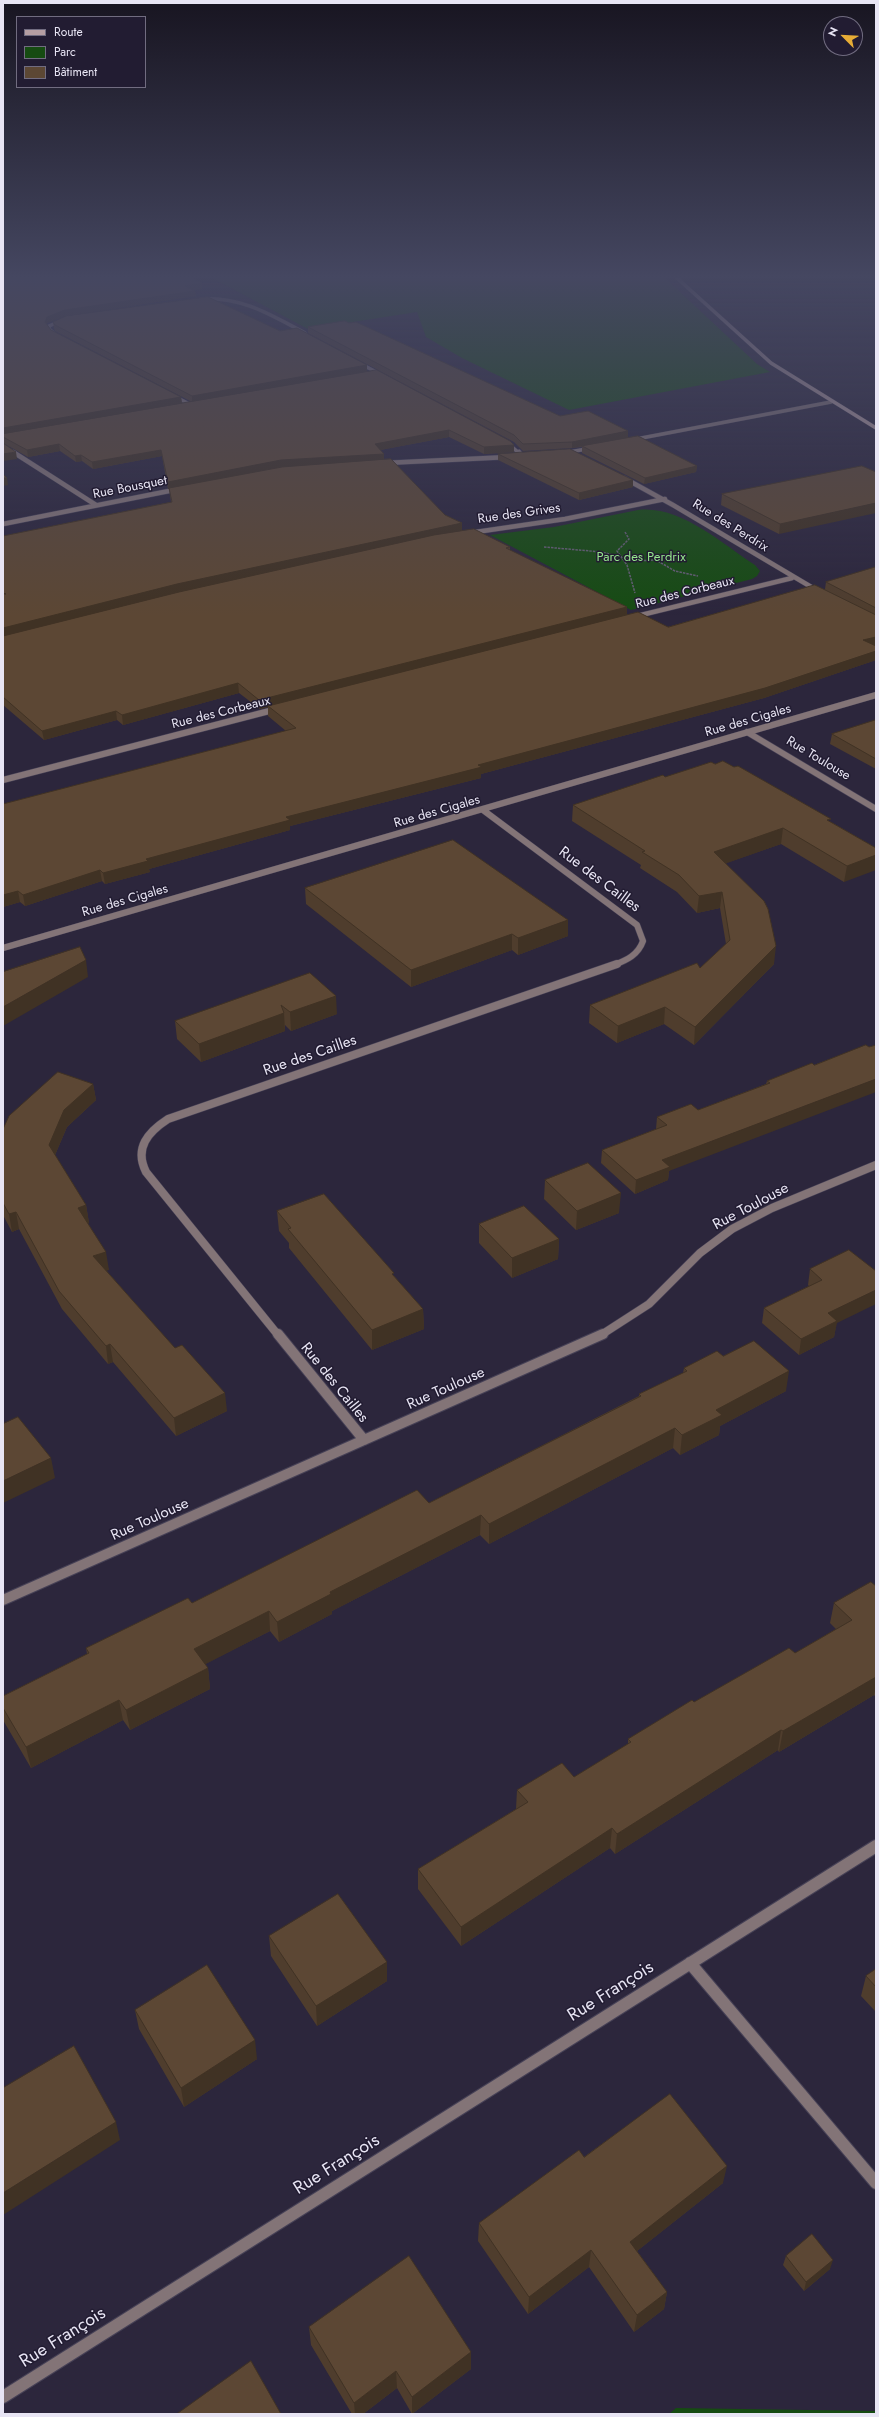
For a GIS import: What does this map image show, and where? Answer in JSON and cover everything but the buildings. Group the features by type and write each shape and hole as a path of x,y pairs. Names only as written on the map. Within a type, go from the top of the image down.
{"street":[{"path":"814,391 876,428"},
{"path":"170,394 191,405"},
{"path":"624,441 831,402"},
{"path":"183,406 199,404"},
{"path":"499,438 512,445 522,456"},
{"path":"3,446 96,505"},
{"path":"557,454 594,447"},
{"path":"571,452 582,457"},
{"path":"378,464 529,456"},
{"name":"Rue des Perdrix","path":"619,476 665,499 792,578 820,592"},
{"name":"Rue Bousquet","path":"3,524 182,489"},
{"name":"Rue des Grives","path":"465,534 565,519 665,499"},
{"name":"Rue des Corbeaux","path":"624,620 792,578"},
{"name":"Rue des Cigales","path":"3,948 876,695"},
{"name":"Rue des Corbeaux","path":"3,780 287,707"},
{"name":"Rue Toulouse","path":"747,732 876,809"},
{"name":"Rue des Cailles","path":"364,1440 146,1172 142,1165 140,1151 146,1137 152,1130 168,1119 615,965 626,960 638,951 643,941 638,925 483,810"},
{"name":"Rue Toulouse","path":"3,1600 601,1335 628,1320 646,1306 694,1258 737,1227 769,1210 876,1165"},
{"name":"Rue François","path":"3,2398 876,1846"},
{"path":"690,1963 876,2183"}],"path":[{"path":"620,508 626,518 623,526 629,539 617,551 620,558 628,566 631,587 635,593 662,610"},
{"path":"539,547 602,552 634,561 656,560 667,564 675,571 701,576"}],"green space":[{"path":"529,391 671,391 569,410"},
{"name":"Parc des Perdrix","path":"638,510 654,510 669,513 685,519 700,527 755,565 760,571 757,576 752,579 631,610 490,535 554,527"},
{"path":"676,2408 876,2411 876,2414 669,2414"}]}
